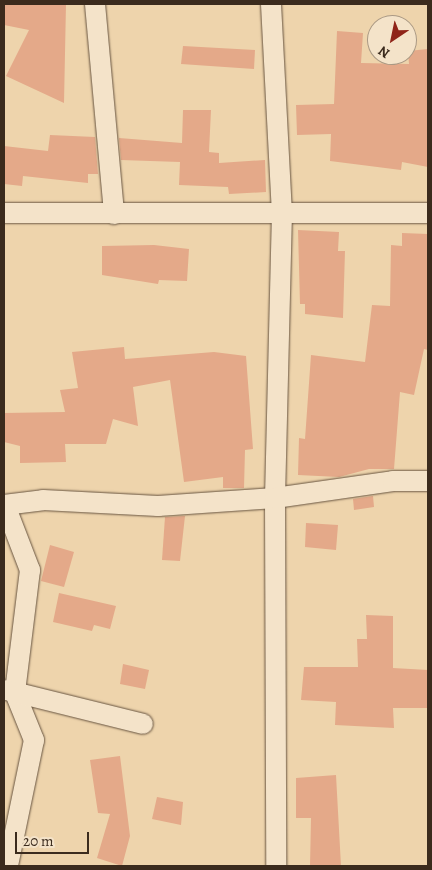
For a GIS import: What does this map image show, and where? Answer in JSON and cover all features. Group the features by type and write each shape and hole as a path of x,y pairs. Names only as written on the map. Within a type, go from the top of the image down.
{"street":[{"path":"95,4 114,214"},
{"path":"271,4 282,212 275,498 276,866"},
{"path":"4,214 428,213"},
{"path":"8,866 34,757 31,726 9,691 30,570 4,505 43,500 158,506 275,498 393,481 428,481"},
{"path":"9,691 143,724"}],"building":[{"path":"4,4 66,4 64,103 6,76 29,30 4,25"},
{"path":"337,31 363,33 361,63 367,63 367,65 417,65 417,50 428,49 428,167 402,162 401,170 330,161 331,134 297,135 296,105 334,104"},
{"path":"183,46 255,50 254,69 181,64"},
{"path":"183,110 211,110 209,152 219,153 219,163 265,160 266,192 229,194 228,187 179,185 180,162 121,160 119,138 182,143"},
{"path":"50,135 95,137 98,174 88,174 88,183 23,176 22,186 4,184 4,146 48,151"},
{"path":"298,230 339,232 338,251 345,251 343,318 305,314 305,304 300,304"},
{"path":"402,233 428,234 428,350 424,349 414,395 400,392 394,469 369,469 339,477 298,475 299,438 305,439 311,355 365,362 372,305 390,306 391,245 402,246"},
{"path":"154,245 189,249 187,281 159,280 158,284 102,275 102,246"},
{"path":"124,347 125,359 214,352 246,356 253,449 245,450 244,488 223,488 223,477 184,482 170,380 133,387 138,426 113,419 106,444 65,444 66,462 20,463 20,446 4,442 4,413 65,412 60,390 78,388 72,352"},
{"path":"373,496 374,507 354,510 353,499"},
{"path":"185,516 180,561 162,560 165,517"},
{"path":"306,523 338,525 336,550 305,547"},
{"path":"50,545 74,552 64,587 41,581"},
{"path":"59,593 116,606 110,629 94,625 92,631 53,622"},
{"path":"366,615 393,616 393,668 428,670 428,708 393,708 394,728 335,725 336,702 301,700 304,667 358,667 357,639 367,639"},
{"path":"123,664 149,670 145,689 120,684"},
{"path":"120,756 130,836 122,866 97,858 110,814 98,813 90,760"},
{"path":"336,775 341,866 310,866 311,818 296,818 296,778"},
{"path":"157,797 183,802 181,825 152,819"}]}
